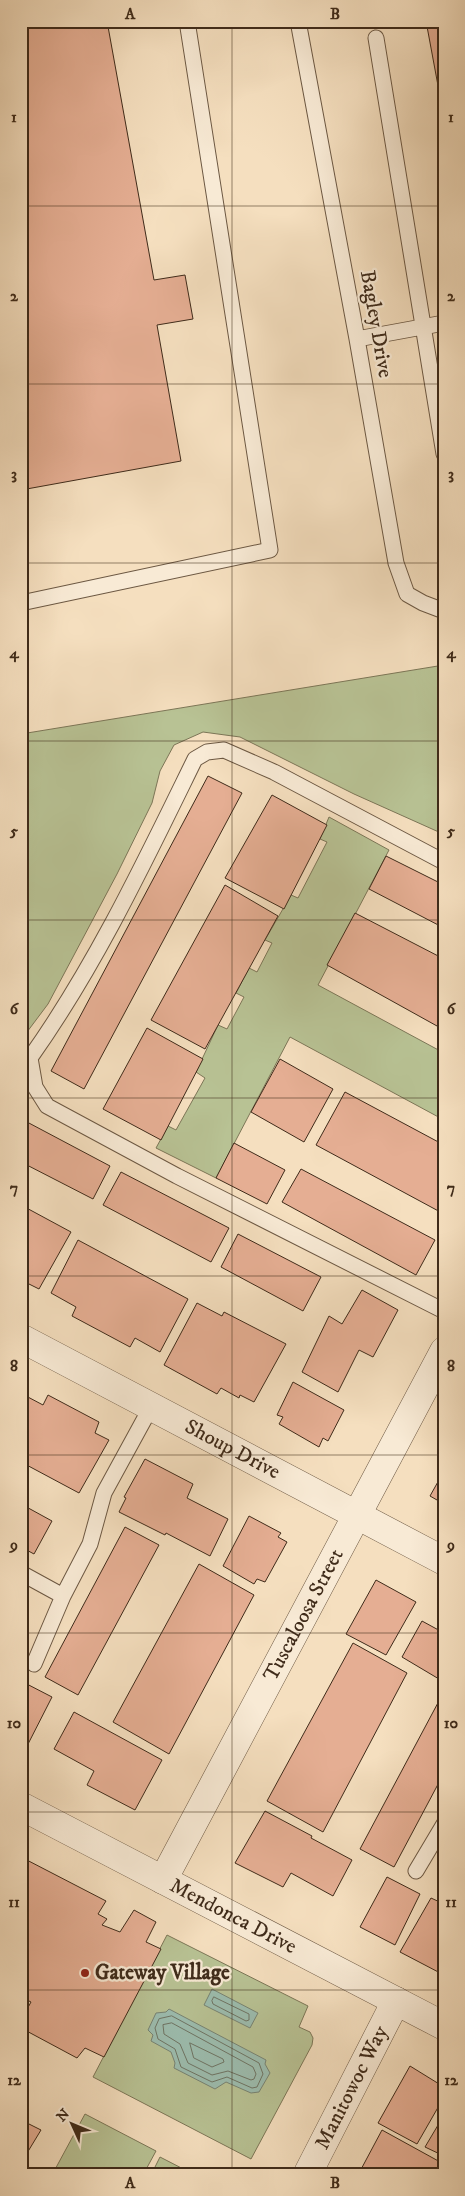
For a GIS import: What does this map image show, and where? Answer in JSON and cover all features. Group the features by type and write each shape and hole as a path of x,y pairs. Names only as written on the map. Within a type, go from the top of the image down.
{"street":[{"name":"Shoup Drive","path":"21,1338 444,1561"},
{"name":"Tuscaloosa Street","path":"163,1880 444,1351"},
{"name":"Mendonca Drive","path":"21,1806 444,2026"},
{"name":"Manitowoc Way","path":"307,2175 396,2001"}],"lane":[{"path":"21,603 270,550 188,21"},
{"name":"Bagley Drive","path":"298,21 396,563 406,594 444,611"},
{"path":"376,38 444,454"},
{"path":"357,339 444,323"},
{"path":"444,862 274,772 224,750 207,752 194,759 143,866 61,1014 30,1058 36,1086 46,1106 177,1176 444,1311"},
{"path":"34,1664 63,1596 90,1544 104,1494 151,1407"},
{"path":"21,1573 63,1596"},
{"path":"416,1871 444,1824"}],"green space":[{"path":"444,665 444,831 441,833 354,794 240,737 203,732 174,745 160,771 152,803 117,874 48,1004 21,1040 21,734"},
{"path":"329,817 389,850 318,985 444,1053 444,1120 290,1037 216,1178 156,1148 168,1126 176,1130 205,1078 196,1072 218,1025 227,1029 244,997 236,993 249,968 257,972 272,943 265,940 291,895 298,898 327,842 320,839"},
{"path":"167,1935 308,2006 299,2027 310,2032 313,2038 312,2045 251,2159 93,2077"},
{"path":"85,2114 156,2151 143,2175 52,2175"},
{"path":"160,2157 195,2175 151,2175"}],"water":[{"path":"212,1989 258,2013 250,2028 204,2005"},
{"path":"169,2009 266,2060 265,2064 270,2073 259,2092 251,2093 226,2082 215,2089 174,2068 175,2063 171,2052 151,2041 153,2035 148,2030 156,2013 166,2012"}],"building":[{"path":"43,21 107,21 154,280 185,275 193,319 157,325 181,461 21,490 21,94 28,92 21,52 21,25"},
{"path":"426,21 444,21 444,118"},
{"path":"208,776 242,793 84,1089 51,1071"},
{"path":"272,795 327,825 284,909 225,878"},
{"path":"386,856 444,885 444,928 369,889"},
{"path":"225,885 278,916 205,1049 151,1020"},
{"path":"355,913 444,959 444,1013 437,1026 327,965"},
{"path":"147,1028 203,1059 161,1140 103,1109"},
{"path":"280,1059 333,1089 304,1142 251,1112"},
{"path":"345,1092 444,1145 444,1214 316,1145"},
{"path":"27,1122 110,1166 93,1199 21,1162 21,1133"},
{"path":"234,1143 285,1170 267,1204 216,1178"},
{"path":"301,1169 435,1240 416,1275 282,1202"},
{"path":"121,1172 229,1228 211,1262 103,1205"},
{"path":"21,1205 71,1232 39,1289 21,1280"},
{"path":"238,1234 321,1277 303,1311 221,1267"},
{"path":"78,1240 188,1299 160,1352 135,1338 130,1347 72,1316 76,1307 51,1293"},
{"path":"362,1290 398,1310 373,1357 359,1350 338,1392 302,1372 329,1316 342,1324"},
{"path":"197,1303 222,1316 224,1312 286,1344 254,1402 240,1395 239,1398 221,1388 217,1394 164,1365"},
{"path":"293,1382 344,1410 328,1441 323,1438 319,1447 279,1424 283,1417 277,1415"},
{"path":"48,1395 99,1422 95,1433 109,1440 79,1493 21,1462 21,1406 26,1396 43,1405"},
{"path":"145,1459 193,1484 187,1498 228,1519 210,1556 166,1533 165,1535 119,1512 126,1498 124,1497"},
{"path":"444,1471 444,1504 430,1496"},
{"path":"21,1504 52,1521 34,1554 21,1547"},
{"path":"249,1516 281,1533 278,1537 287,1542 265,1582 257,1579 254,1584 223,1566"},
{"path":"125,1527 159,1545 78,1695 45,1677"},
{"path":"199,1564 254,1595 169,1754 113,1722"},
{"path":"376,1580 416,1602 386,1655 346,1634"},
{"path":"422,1621 444,1633 444,1682 402,1657"},
{"path":"353,1643 407,1673 323,1832 267,1801"},
{"path":"21,1681 52,1697 25,1750 21,1748"},
{"path":"440,1699 444,1700 444,1773 394,1867 360,1849"},
{"path":"74,1712 162,1760 135,1810 87,1785 94,1771 54,1749"},
{"path":"265,1811 352,1860 333,1896 291,1873 283,1887 235,1863"},
{"name":"Gateway Village","path":"21,1857 106,1901 98,1914 107,1919 102,1925 120,1932 134,1910 156,1922 146,1942 161,1949 104,2057 85,2048 77,2058 21,2028 21,2020 31,2002 21,1997"},
{"path":"387,1877 420,1894 395,1945 360,1927"},
{"path":"431,1898 444,1904 444,1975 400,1952"},
{"path":"410,2066 444,2087 444,2097 417,2144 378,2123"},
{"path":"444,2115 444,2156 425,2147"},
{"path":"21,2120 41,2130 21,2163"},
{"path":"382,2130 442,2163 435,2175 358,2175"}],"place":[{"name":"Gateway Village","path":"85,1973"}]}
